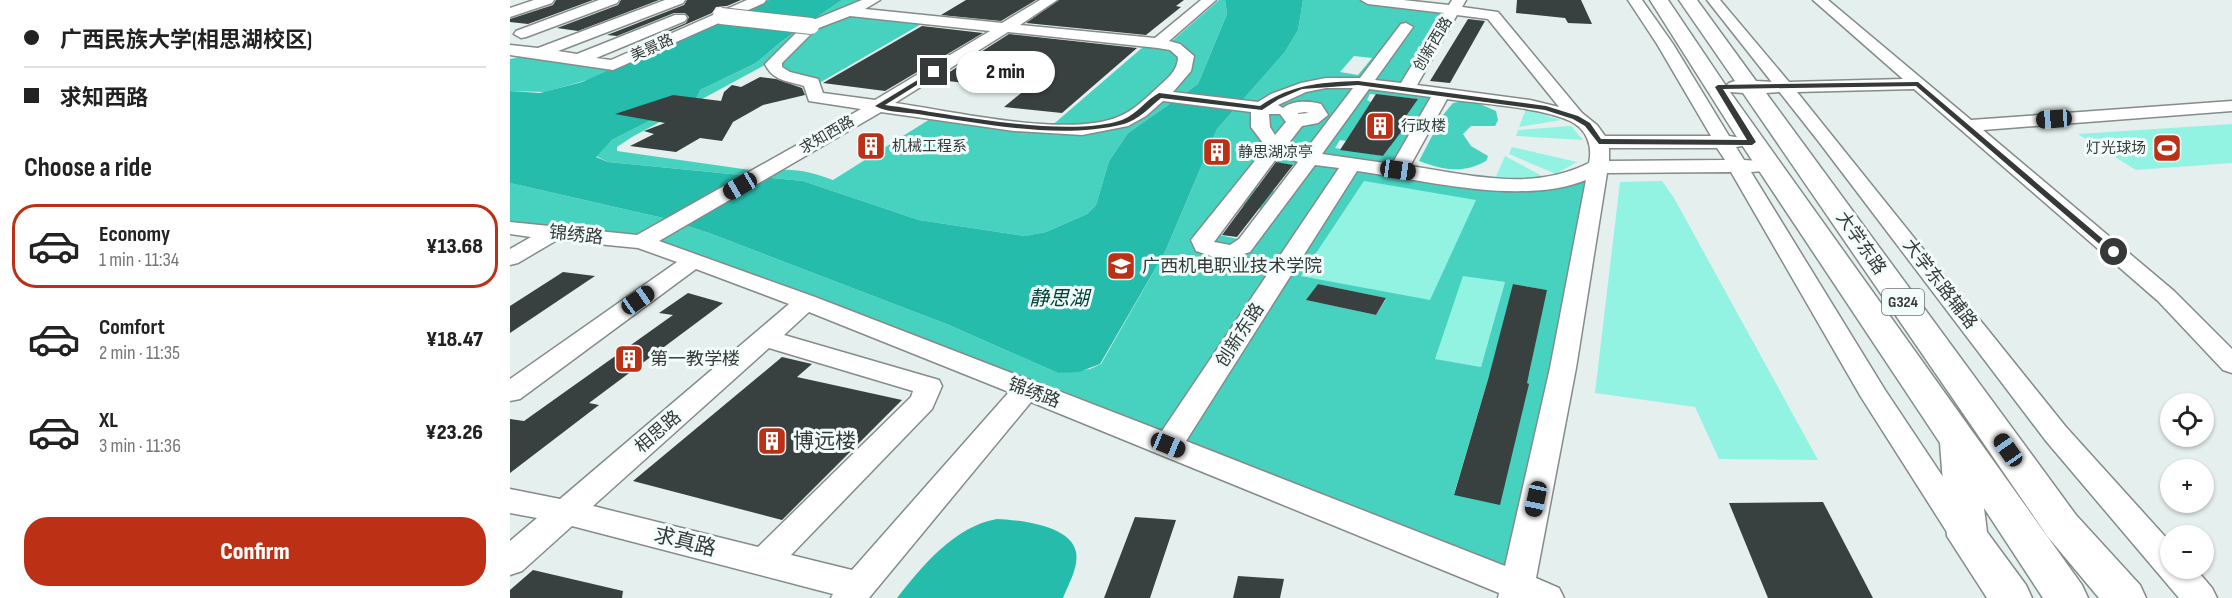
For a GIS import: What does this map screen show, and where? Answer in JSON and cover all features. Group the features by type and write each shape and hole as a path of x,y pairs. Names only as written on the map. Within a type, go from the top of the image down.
{"main road":[{"name":"大学东路","path":"1659,0 1718,87 1746,154 1957,439 2067,598"},
{"name":"大学东路","path":"1704,6 1750,87 2062,526 2125,598"},
{"path":"1718,87 1784,87"},
{"path":"1957,439 1967,536 2011,598"}],"street":[{"path":"510,13 548,0"},
{"path":"515,33 612,0"},
{"path":"539,53 678,0"},
{"name":"美景路","path":"510,50 613,65 759,0"},
{"path":"849,12 1158,43 1183,52 1187,61 1179,76 1137,115 1124,121 1090,128 1054,128 992,122 815,97 812,83 775,70 773,64 776,60 811,26 873,0"},
{"name":"求知西路","path":"641,242 878,106 1050,0"},
{"path":"1158,43 1209,0"},
{"path":"1368,0 1456,5 1493,15 1576,117 1592,129 1598,154 1526,594"},
{"path":"1635,0 1746,154 1875,398 1967,536"},
{"path":"1820,0 2166,296 2232,364"},
{"name":"创新西路","path":"1407,88 1456,5"},
{"name":"大学东路辅路","path":"1704,6 1784,87 2056,434 2160,553"},
{"path":"658,8 811,26"},
{"path":"578,60 693,12"},
{"path":"1326,84 1202,240 1204,246 1223,252 1239,250 1245,246 1310,158 1346,119 1364,83 1406,27"},
{"path":"515,33 575,40"},
{"path":"1576,117 1546,108 1364,83 1326,84 1288,92 1262,108 1259,121 1261,129 1276,147 1310,158 1495,184 1539,185 1568,180 1598,154 1746,154"},
{"path":"1784,87 1918,84"},
{"path":"1398,170 1442,93"},
{"path":"1159,95 1346,119"},
{"path":"1966,126 2232,106"},
{"path":"1598,154 1746,154"},
{"name":"创新东路","path":"1168,445 1352,164"},
{"name":"锦绣路","path":"510,228 641,242 806,302 1168,445 1526,594"},
{"path":"510,258 553,233"},
{"path":"510,392 693,261"},
{"name":"相思路","path":"510,561 806,302"},
{"path":"764,562 922,402 929,386 765,338"},
{"path":"853,592 1026,390"},
{"name":"求真路","path":"510,501 566,512 764,562 853,592"},
{"path":"2184,579 2200,598"}],"shaded area":[{"path":"759,0 769,0 594,78 545,92 510,91 510,59 539,53 613,65"},
{"path":"842,0 873,0 851,11 930,19 814,86 780,74 774,60 632,137 617,147 617,151 764,172 799,171 833,180 938,114 1049,128 1143,47 1171,42 1219,0 1225,0 1227,14 1198,84 1128,133 1109,161 1096,205 1087,214 1046,232 1025,236 919,220 803,181 608,162 596,156 612,140 649,121 630,117 700,90 756,63 782,41"},
{"path":"1303,0 1368,0 1453,11 1407,88 1442,93 1399,170 1495,184 1589,172 1518,585 641,242 510,228 510,183 663,218 709,233 949,325 1058,373 1090,369 1101,364 1165,252 1217,129 1285,52 1298,30","holes":["1354,56 1372,58 1358,75 1340,72","1370,94 1417,99 1404,119 1408,120 1400,133 1394,133 1390,147 1383,156 1335,148 1340,140 1346,141 1371,102 1367,100","1274,162 1296,166 1275,191 1253,187","1364,181 1476,200 1430,300 1301,276","1240,205 1262,209 1238,239 1215,234","1463,276 1505,282 1481,367 1435,359","1318,284 1385,298 1376,315 1307,300","1513,284 1546,290 1529,374","1489,376 1528,384 1454,495"]},
{"path":"1463,101 1480,104 1496,111 1498,120 1495,126 1471,126 1463,134 1471,146 1488,156 1486,161 1469,168 1453,169 1436,167 1419,161 1443,115 1453,103"},
{"path":"1526,109 1561,120 1519,127"},
{"name":"灯光球场","path":"2232,124 2232,163 2136,170 2078,134"},
{"path":"1571,126 1583,140 1516,136 1518,130"},
{"path":"1512,147 1577,162 1556,174 1509,154"},
{"path":"1505,156 1544,177 1524,180 1495,179"},
{"path":"1364,181 1477,199 1430,301 1301,276"},
{"path":"1662,181 1674,198 1818,460 1719,459 1695,407 1595,393 1620,182"},
{"path":"1463,275 1505,282 1481,367 1434,359"}],"water":[{"name":"静思湖","path":"769,0 842,0 782,41 756,63 700,90 696,98 631,116 651,120 612,140 596,157 608,162 803,181 919,220 1025,236 1046,232 1087,214 1096,205 1109,161 1128,133 1198,84 1227,14 1225,0 1303,0 1298,30 1285,52 1217,129 1165,252 1100,364 1079,372 1058,373 949,325 709,233 663,218 510,183 510,91 540,93 582,82"},
{"path":"997,519 1043,526 1054,530 1072,543 1077,558 1063,598 897,598 917,573 953,539 982,523"}],"building":[{"path":"556,0 593,0 528,24 510,22 510,19 553,5"},
{"path":"621,0 659,0 578,31 557,28 618,5"},
{"path":"687,0 741,0 727,6 716,7 712,13 650,40 646,40 686,23 689,17 685,13 674,13 617,36 607,35 684,5"},
{"path":"966,0 1036,0 1001,21 941,15"},
{"path":"1059,0 1184,0 1176,6 1181,7 1146,35 1026,23"},
{"path":"1517,0 1581,0 1592,24 1568,23 1565,18 1516,13"},
{"path":"1468,19 1485,21 1450,83 1430,81"},
{"path":"922,26 983,33 885,91 823,83"},
{"path":"1009,34 1137,48 1062,113 1004,107 1026,89 937,80"},
{"path":"760,77 776,79 802,88 805,95 763,105 733,122 722,141 700,138 676,152 630,146 654,134 644,131 665,123 615,114 673,95 721,101 724,92 732,85 741,87"},
{"name":"行政楼","path":"1376,94 1418,99 1404,119 1408,119 1401,132 1383,156 1340,150"},
{"path":"1276,162 1293,165 1237,237 1222,235"},
{"path":"563,272 595,276 510,333 510,306"},
{"path":"1318,284 1386,298 1376,315 1306,300"},
{"path":"1513,284 1547,290 1527,383 1529,384 1500,505 1454,495"},
{"name":"第一教学楼","path":"688,293 723,303 589,403 599,405 510,473 510,419 524,421 673,315 659,313"},
{"name":"博远楼","path":"782,357 812,364 797,377 902,400 782,520 633,481"},
{"path":"1823,502 1873,598 1768,598 1729,503"},
{"path":"1135,517 1176,520 1150,598 1104,598"},
{"path":"533,570 623,591 622,598 510,598 510,590"},
{"path":"1238,576 1284,579 1280,598 1233,598"}],"place":[{"name":"行政楼","path":"1380,126"},
{"name":"机械工程系","path":"871,146"},
{"name":"灯光球场","path":"2167,148"},
{"name":"静思湖凉亭","path":"1217,152"},
{"name":"广西机电职业技术学院","path":"1121,266"},
{"name":"第一教学楼","path":"629,359"},
{"name":"博远楼","path":"772,441"}],"route":[{"path":"934,72 878,106 992,122 1054,128 1090,128 1110,125 1137,115 1159,95 1262,108 1288,92 1301,88 1326,84 1358,83 1546,108 1576,117 1592,129 1599,142 1752,142 1718,87 1918,84 2114,252"}]}
